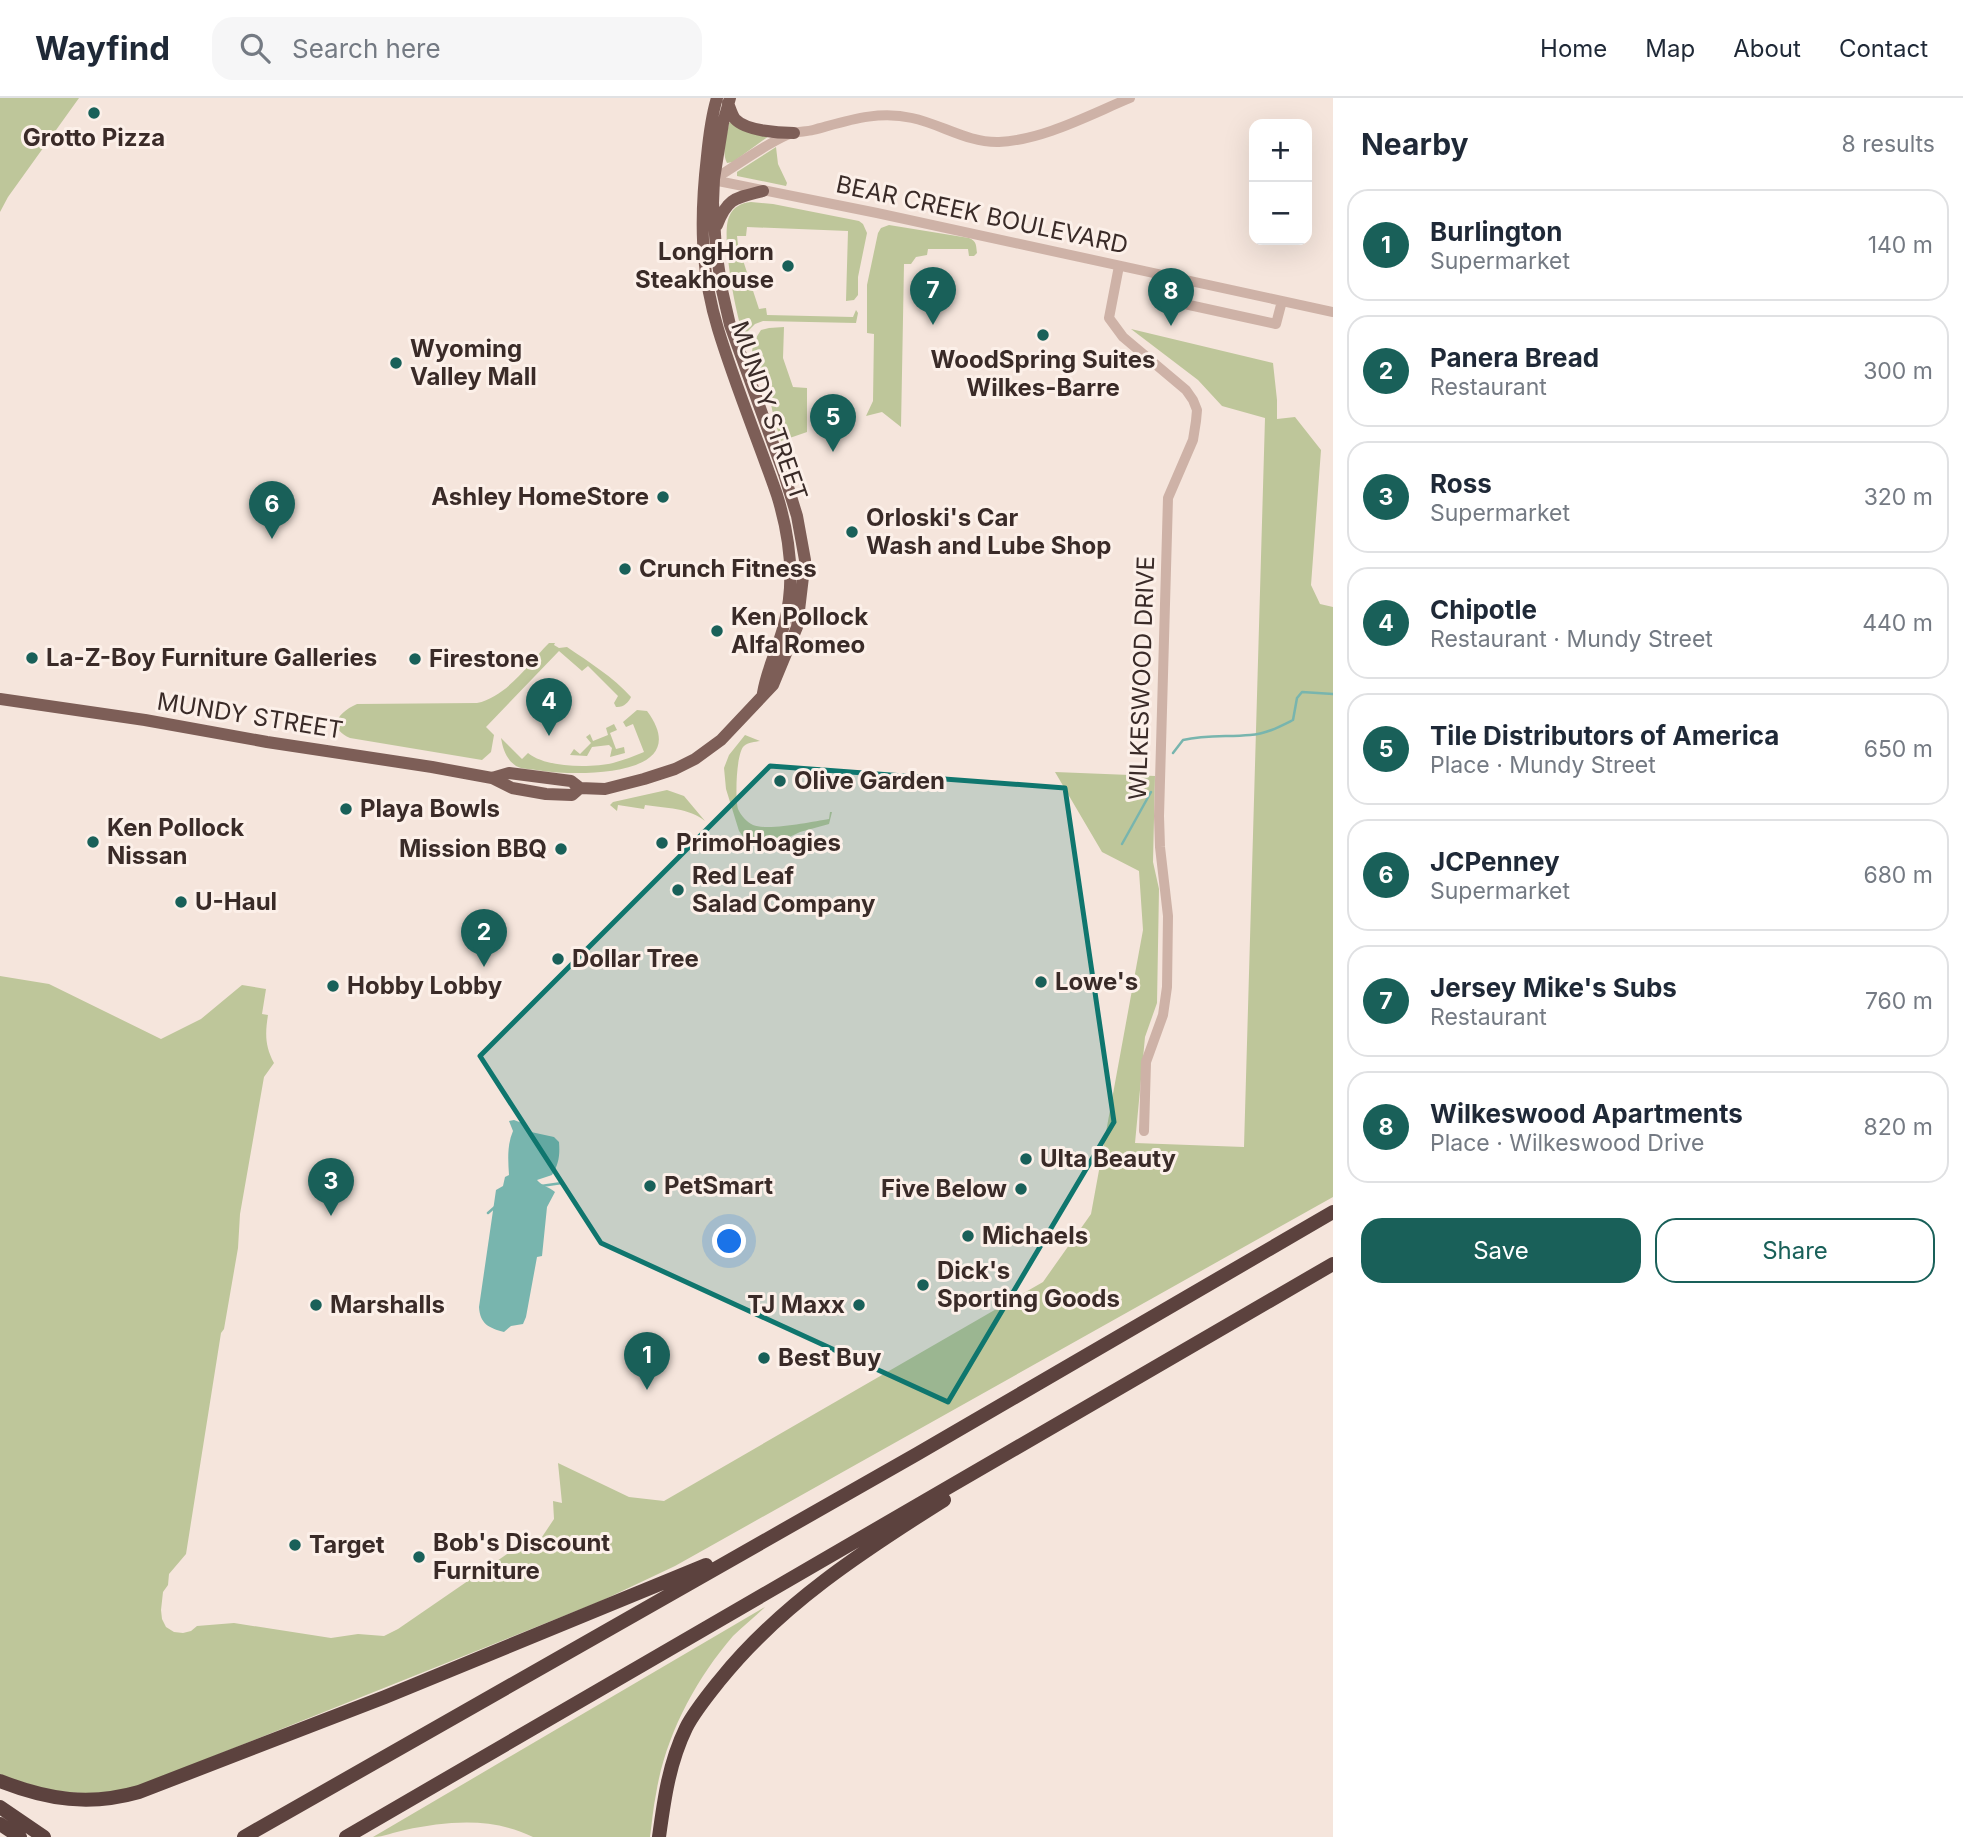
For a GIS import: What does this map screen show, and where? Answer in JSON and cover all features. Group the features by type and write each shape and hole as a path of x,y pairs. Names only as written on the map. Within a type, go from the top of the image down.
{"highway":[{"path":"244,1837 917,1454 1333,1212"},
{"path":"346,1837 1333,1264"},
{"path":"659,1837 668,1774 686,1727 740,1656 781,1616 826,1580 912,1520 1149,1370"},
{"path":"0,1781 24,1791 54,1798 115,1799 139,1792 385,1696 759,1543"},
{"path":"0,1807 44,1837"},
{"path":"0,1824 20,1837"}],"main road":[{"path":"725,100 733,117 744,125 794,133"},
{"name":"MUNDY STREET","path":"725,100 702,203 703,251 717,329 777,495 790,549 790,587 785,624 763,693"},
{"name":"MUNDY STREET","path":"0,699 145,720 492,778 512,788 546,794 572,794 580,788 605,789 644,779 695,759 721,740 773,685 797,627 806,561 797,516 784,474 730,325 722,290 709,179"},
{"path":"715,232 727,204 740,197 764,191"}],"street":[{"path":"709,179 785,136 856,118 891,115 922,120 975,139 996,142 1036,136 1129,98"},
{"name":"BEAR CREEK BOULEVARD","path":"709,179 1333,312"},
{"name":"WILKESWOOD DRIVE","path":"1119,266 1109,318 1123,337 1186,390 1196,410 1193,440 1168,498 1159,816 1168,916 1167,987 1163,1015 1146,1062 1144,1131"},
{"path":"1184,280 1180,303 1276,324 1282,301"}],"highlighted area":[{"path":"770,766 1065,788 1114,1122 948,1402 601,1243 480,1056"}],"green space":[{"path":"0,98 79,98 0,212"},
{"path":"731,122 769,136 733,162 727,163 724,149"},
{"path":"776,147 778,164 786,186 737,176 737,172"},
{"path":"751,202 773,204 863,224 867,233 858,277 858,295 854,300 846,301 848,231 747,227 746,236 737,236 759,309 766,308 767,315 853,317 856,310 856,323 763,321 743,333 730,274 727,226 735,208"},
{"path":"889,225 969,238 975,242 977,253 969,256 968,249 928,249 927,255 916,257 911,264 904,264 901,427 882,412 866,416 873,401 874,334 867,333 867,285 878,233 881,228"},
{"path":"784,327 783,358 793,387 807,388 807,432 781,441 770,399 752,351 754,341 761,330"},
{"path":"1131,329 1273,363 1277,419 1295,417 1321,450 1311,585 1320,604 1333,607 1333,1197 675,1566 601,1601 134,1788 99,1793 66,1792 34,1786 0,1774 0,976 49,984 161,1039 201,1019 242,985 266,989 262,1014 268,1015 266,1040 274,1063 264,1077 186,1554 169,1574 168,1585 163,1592 162,1619 166,1627 174,1632 191,1631 197,1626 234,1623 331,1638 358,1634 384,1636 523,1543 536,1546 554,1519 553,1501 562,1503 558,1463 629,1497 664,1501 1043,1282 1091,1214 1143,930 1139,871 1102,852 1055,772 1155,776 1153,862 1159,889 1157,1003 1145,1037 1135,1143 1244,1147 1265,418 1222,406 1198,380"},
{"path":"549,643 555,643 559,648 567,647 600,670 631,697 629,701 616,707 614,703 618,696 588,666 582,671 559,651 486,727 494,735 491,752 482,760 350,738 338,729 341,715 357,704 477,703 488,699 508,686"},
{"path":"637,710 647,711 658,733 657,749 645,760 627,768 582,773 526,769 507,757 501,738 522,759 528,753 557,764 593,766 613,763 644,752 633,724 626,727 623,722"},
{"path":"614,724 617,730 610,733 616,749 624,747 625,753 610,757 612,748 609,745 592,747 587,756 570,755 574,749 580,754 591,743 586,737 590,734 593,741 608,735 606,728"},
{"path":"745,735 760,741 746,745 739,757 737,804 744,818 760,827 779,827 829,819 832,812 829,824 800,832 765,847 747,842 739,831 726,789 724,768 729,755"},
{"path":"667,790 684,796 705,821 692,813 677,809 645,805 644,809 618,805 617,811 610,805 613,802"},
{"path":"765,1607 733,1636 719,1653 684,1710 666,1751 660,1773 650,1837 533,1837 502,1826 454,1823 373,1837"}],"water":[{"path":"509,1121 522,1123 531,1132 554,1137 559,1142 559,1151 558,1163 552,1175 537,1180 555,1192 547,1207 542,1256 537,1257 526,1317 523,1324 511,1326 504,1332 486,1324 481,1318 479,1307 496,1190 503,1186 505,1177 509,1175 509,1147 513,1131"}],"waterway":[{"path":"1173,753 1183,740 1267,732 1293,720 1297,698 1302,692 1333,694"},
{"path":"1122,844 1151,792"},
{"path":"541,1186 562,1183"},
{"path":"488,1213 496,1206"}],"place":[{"name":"Grotto Pizza","path":"94,113"},
{"name":"LongHorn Steakhouse","path":"788,266"},
{"name":"Jersey Mike's Subs","path":"933,325"},
{"name":"Wilkeswood Apartments","path":"1171,326"},
{"name":"WoodSpring Suites Wilkes-Barre","path":"1043,335"},
{"name":"Wyoming Valley Mall","path":"396,363"},
{"name":"Tile Distributors of America","path":"833,452"},
{"name":"Ashley HomeStore","path":"663,497"},
{"name":"Orloski's Car Wash and Lube Shop","path":"852,532"},
{"name":"JCPenney","path":"272,539"},
{"name":"Crunch Fitness","path":"625,569"},
{"name":"Ken Pollock Alfa Romeo","path":"717,631"},
{"name":"La-Z-Boy Furniture Galleries","path":"32,658"},
{"name":"Firestone","path":"415,659"},
{"name":"Chipotle","path":"549,736"},
{"name":"Olive Garden","path":"780,781"},
{"name":"Playa Bowls","path":"346,809"},
{"name":"Ken Pollock Nissan","path":"93,842"},
{"name":"PrimoHoagies","path":"662,843"},
{"name":"Mission BBQ","path":"561,849"},
{"name":"Red Leaf Salad Company","path":"678,890"},
{"name":"U-Haul","path":"181,902"},
{"name":"Dollar Tree","path":"558,959"},
{"name":"Panera Bread","path":"484,967"},
{"name":"Lowe's","path":"1041,982"},
{"name":"Hobby Lobby","path":"333,986"},
{"name":"Ulta Beauty","path":"1026,1159"},
{"name":"PetSmart","path":"650,1186"},
{"name":"Five Below","path":"1021,1189"},
{"name":"Ross","path":"331,1216"},
{"name":"Michaels","path":"968,1236"},
{"name":"Dick's Sporting Goods","path":"923,1285"},
{"name":"Marshalls","path":"316,1305"},
{"name":"TJ Maxx","path":"859,1305"},
{"name":"Best Buy","path":"764,1358"},
{"name":"Burlington","path":"647,1390"},
{"name":"Target","path":"295,1545"},
{"name":"Bob's Discount Furniture","path":"419,1557"}]}
